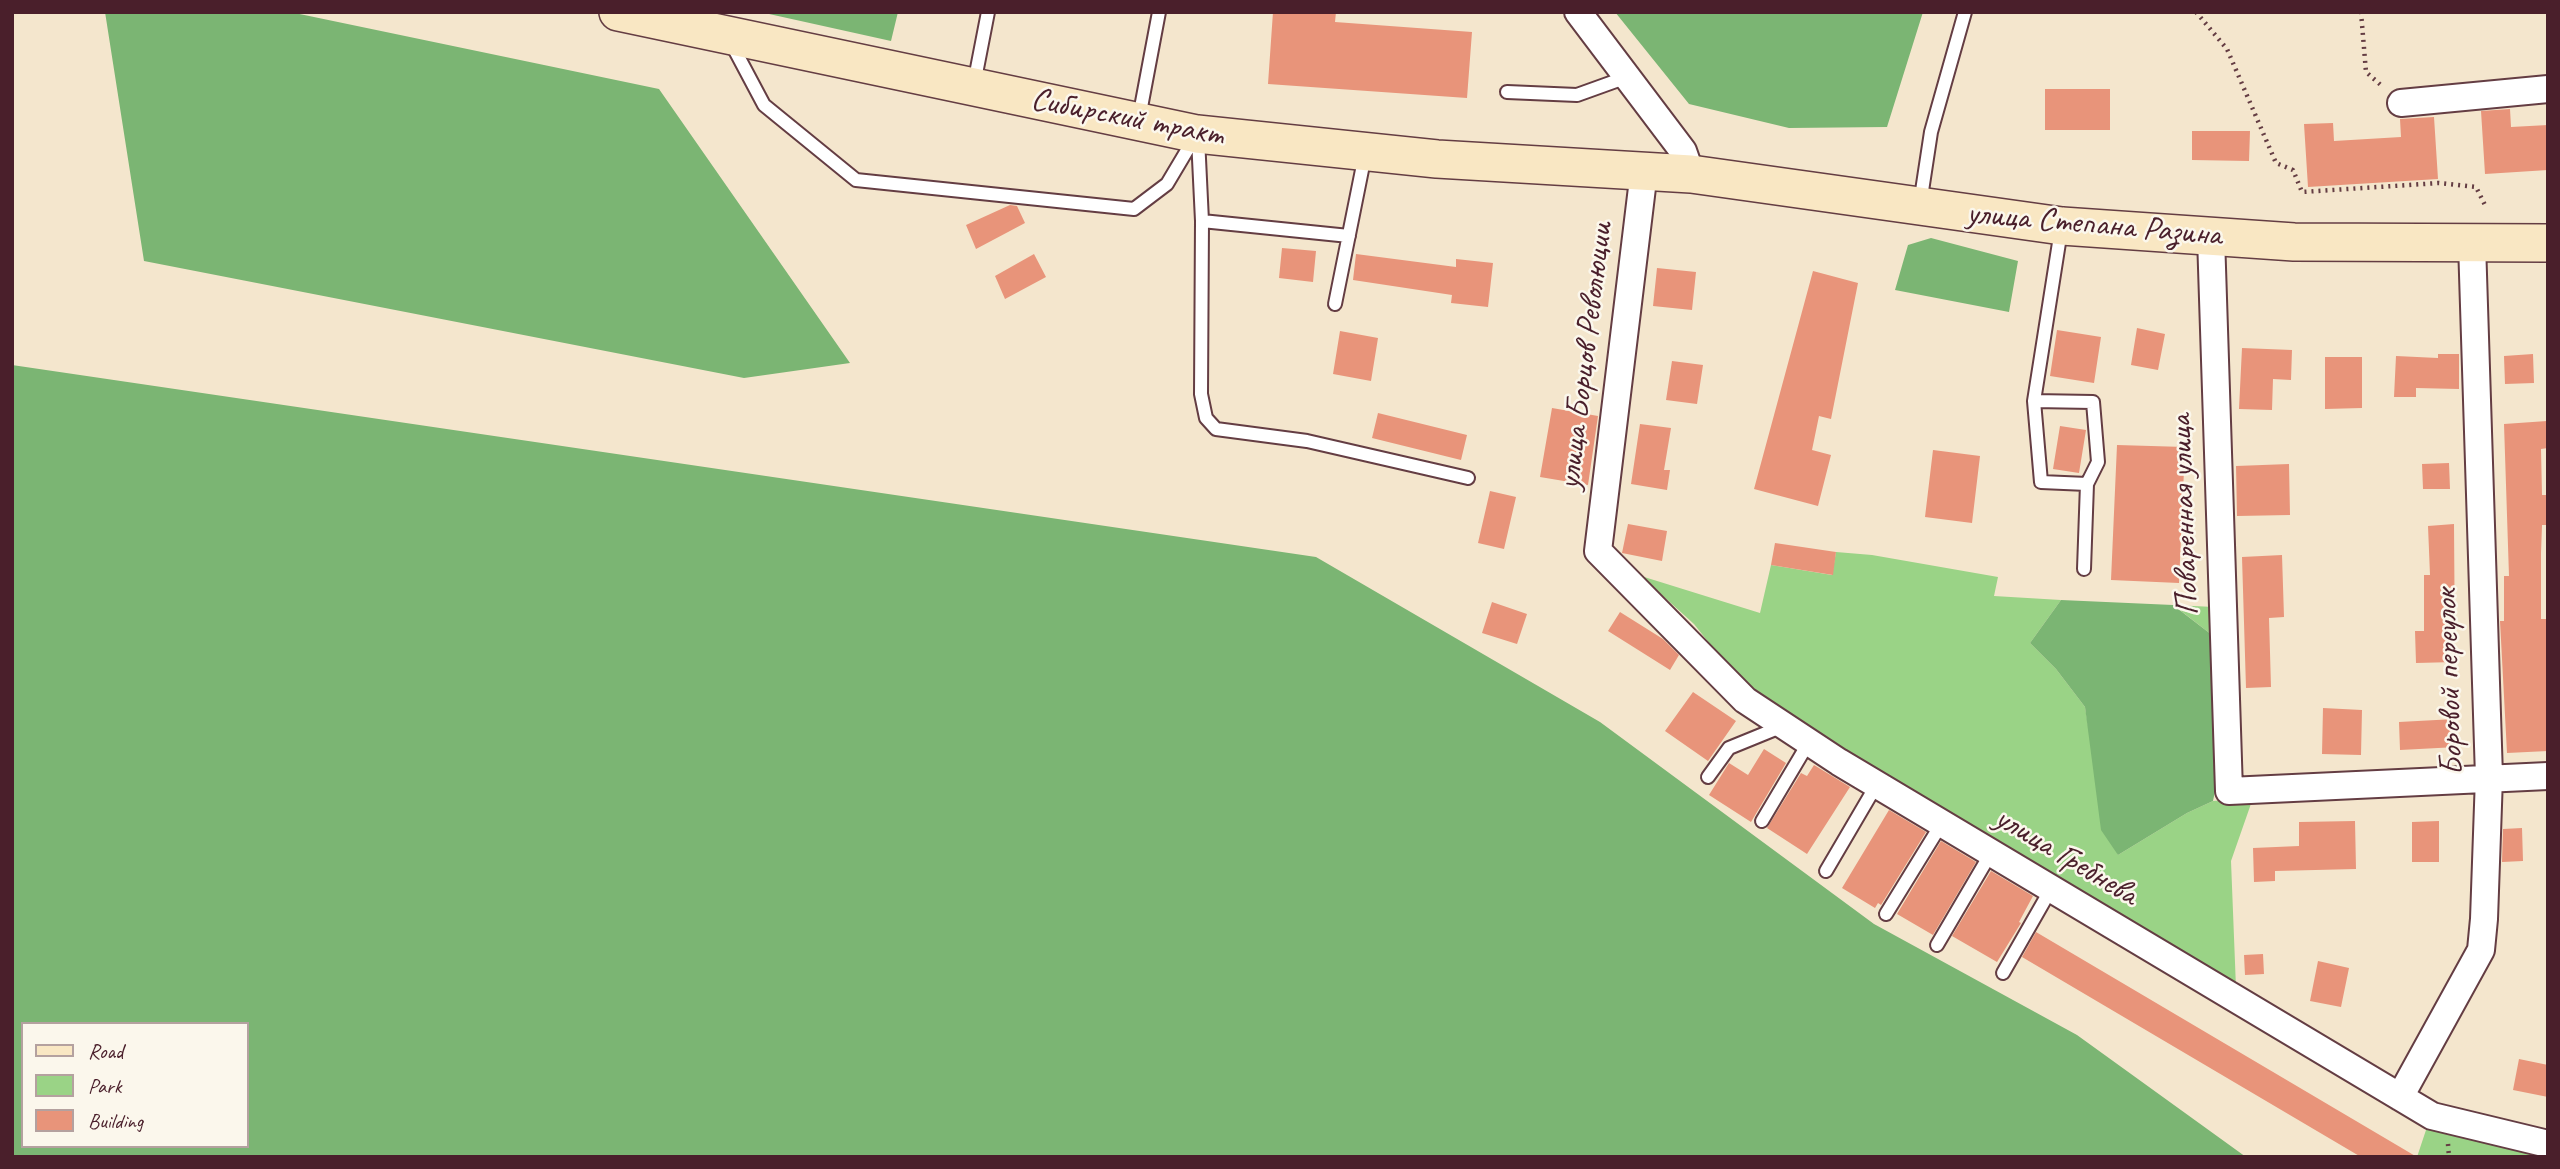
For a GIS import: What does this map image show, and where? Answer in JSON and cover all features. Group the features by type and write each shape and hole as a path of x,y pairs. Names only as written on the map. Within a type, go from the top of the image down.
{"main road":[{"name":"Сибирский тракт","path":"618,12 729,38 1197,134 1366,152 1644,171"},
{"name":"улица Степана Разина","path":"1644,171 1691,174 2062,226 2294,242 2548,243"}],"street":[{"path":"1578,12 1683,151 1691,174"},
{"path":"2401,103 2548,89"},
{"name":"улица Борцов Революции","path":"1598,551 1644,171"},
{"name":"Поваренная улица","path":"2211,237 2229,791 2489,777"},
{"name":"Боровой переулок","path":"2400,1097 2481,950 2489,777 2472,243"},
{"name":"улица Гребнева","path":"1598,551 1745,700 1877,785 2432,1116 2548,1144"},
{"path":"2489,777 2548,776"}],"lane":[{"path":"973,88 988,12"},
{"path":"1139,122 1159,12"},
{"path":"1919,208 1931,132 1965,12"},
{"path":"729,38 764,105 856,180 1135,209 1167,184 1197,134"},
{"path":"1507,93 1577,95 1627,77"},
{"path":"1197,134 1202,220 1201,394 1206,418 1216,429 1307,441 1468,478"},
{"path":"1335,304 1366,152"},
{"path":"1202,220 1349,236"},
{"path":"2062,226 2034,401 2041,482 2087,484"},
{"path":"2034,401 2093,402 2098,462 2087,484 2084,569"},
{"path":"1708,777 1729,748 1784,726"},
{"path":"1762,821 1809,742"},
{"path":"1826,871 1877,785"},
{"path":"1886,914 1942,823"},
{"path":"1937,945 1991,853"},
{"path":"2003,974 2051,889"}],"path":[{"path":"2196,12 2227,49 2276,163 2293,170 2302,192 2439,183 2476,187 2485,205"},
{"path":"2361,12 2366,72 2401,103"}],"green space":[{"path":"105,12 290,12 659,89 850,363 744,378 144,261"},
{"path":"760,12 898,12 891,41"},
{"path":"1615,12 1923,12 1887,127 1789,128 1689,104"},
{"path":"1931,238 2018,261 2009,312 1895,290 1908,245"},
{"path":"12,365 1316,557 1600,722 1874,924 2077,1035 2246,1157 12,1157"},
{"path":"1836,552 1872,555 1998,577 1994,596 2061,600 2030,643 2056,669 2085,707 2095,768 2118,855 2187,813 2213,801 2253,798 2231,861 2236,988 1752,697 1694,624 1641,576 1760,613 1771,565 1832,575"},
{"path":"2061,600 2173,605 2212,635 2218,777 2213,801 2187,813 2118,855 2101,830 2085,707 2056,669 2030,643"},
{"path":"2173,605 2214,607 2212,635 2185,614"},
{"path":"2428,1124 2548,1154 2548,1157 2417,1157"}],"building":[{"path":"1273,12 1336,12 1335,22 1472,32 1467,98 1268,84"},
{"path":"2045,89 2110,89 2110,130 2045,130"},
{"path":"2510,109 2511,127 2548,125 2548,170 2485,174 2481,111"},
{"path":"2434,117 2438,179 2308,187 2304,124 2333,123 2334,141 2401,137 2400,119"},
{"path":"2192,131 2250,131 2249,161 2192,160"},
{"path":"1010,205 1017,206 1025,223 976,249 966,225"},
{"path":"1282,248 1316,251 1313,282 1279,278"},
{"path":"1034,254 1046,277 1005,299 995,276"},
{"path":"1356,254 1456,267 1456,259 1493,263 1488,307 1451,303 1452,295 1353,280"},
{"path":"1657,268 1696,272 1692,310 1653,306"},
{"path":"1813,271 1858,283 1831,419 1819,416 1812,450 1831,455 1818,506 1754,489"},
{"path":"2137,328 2165,334 2158,370 2131,365"},
{"path":"2057,330 2101,337 2094,383 2050,376"},
{"path":"1340,331 1378,338 1371,381 1333,374"},
{"path":"2242,348 2292,350 2291,380 2273,379 2272,410 2239,409"},
{"path":"2438,354 2459,354 2459,389 2416,388 2416,397 2394,397 2396,356 2438,358"},
{"path":"2533,354 2534,383 2505,384 2504,356"},
{"path":"2325,357 2362,357 2362,408 2325,409"},
{"path":"1672,361 1703,365 1697,404 1666,400"},
{"path":"1552,408 1598,416 1588,485 1540,477"},
{"path":"1378,413 1467,435 1461,460 1372,438"},
{"path":"2547,421 2548,448 2541,449 2542,495 2548,495 2548,525 2542,525 2541,619 2548,619 2548,751 2507,753 2500,621 2504,621 2504,576 2509,576 2504,424"},
{"path":"1640,424 1671,428 1664,470 1670,470 1667,490 1631,484"},
{"path":"2060,426 2086,430 2079,473 2053,469"},
{"path":"2117,445 2185,447 2179,583 2111,580"},
{"path":"1933,450 1980,456 1972,523 1925,517"},
{"path":"2449,463 2450,489 2423,489 2422,464"},
{"path":"2289,464 2290,515 2237,516 2236,466"},
{"path":"1490,491 1516,497 1504,549 1478,543"},
{"path":"1628,524 1667,531 1662,561 1622,553"},
{"path":"2454,524 2455,662 2416,663 2415,631 2424,631 2424,575 2430,575 2428,526"},
{"path":"1775,543 1836,552 1833,575 1771,565"},
{"path":"2282,555 2284,617 2269,618 2271,687 2246,688 2242,557"},
{"path":"1492,602 1527,614 1517,644 1482,633"},
{"path":"1620,612 1663,639 1679,655 1670,670 1608,631"},
{"path":"1693,692 1736,721 1708,761 1665,731"},
{"path":"2323,708 2362,710 2361,755 2322,754"},
{"path":"2455,719 2457,747 2400,750 2399,722"},
{"path":"1764,749 1786,763 1751,822 1709,795 1729,763 1748,775"},
{"path":"1814,765 1850,787 1807,854 1767,828 1801,773 1807,776"},
{"path":"1889,810 1926,832 1881,905 1878,903 1875,908 1842,888"},
{"path":"2355,821 2356,869 2275,871 2275,881 2254,882 2253,848 2299,846 2299,822"},
{"path":"2439,821 2439,862 2412,862 2412,822"},
{"path":"2522,828 2523,861 2502,862 2503,829"},
{"path":"1941,841 1976,862 1933,935 1897,914"},
{"path":"1991,871 2033,896 2019,922 2021,923 1997,962 1952,936"},
{"path":"2036,932 2417,1157 2361,1157 2022,957"},
{"path":"2263,954 2264,974 2245,975 2244,955"},
{"path":"2318,961 2349,968 2341,1007 2310,1001"},
{"path":"2519,1059 2548,1065 2548,1097 2513,1090"}]}
